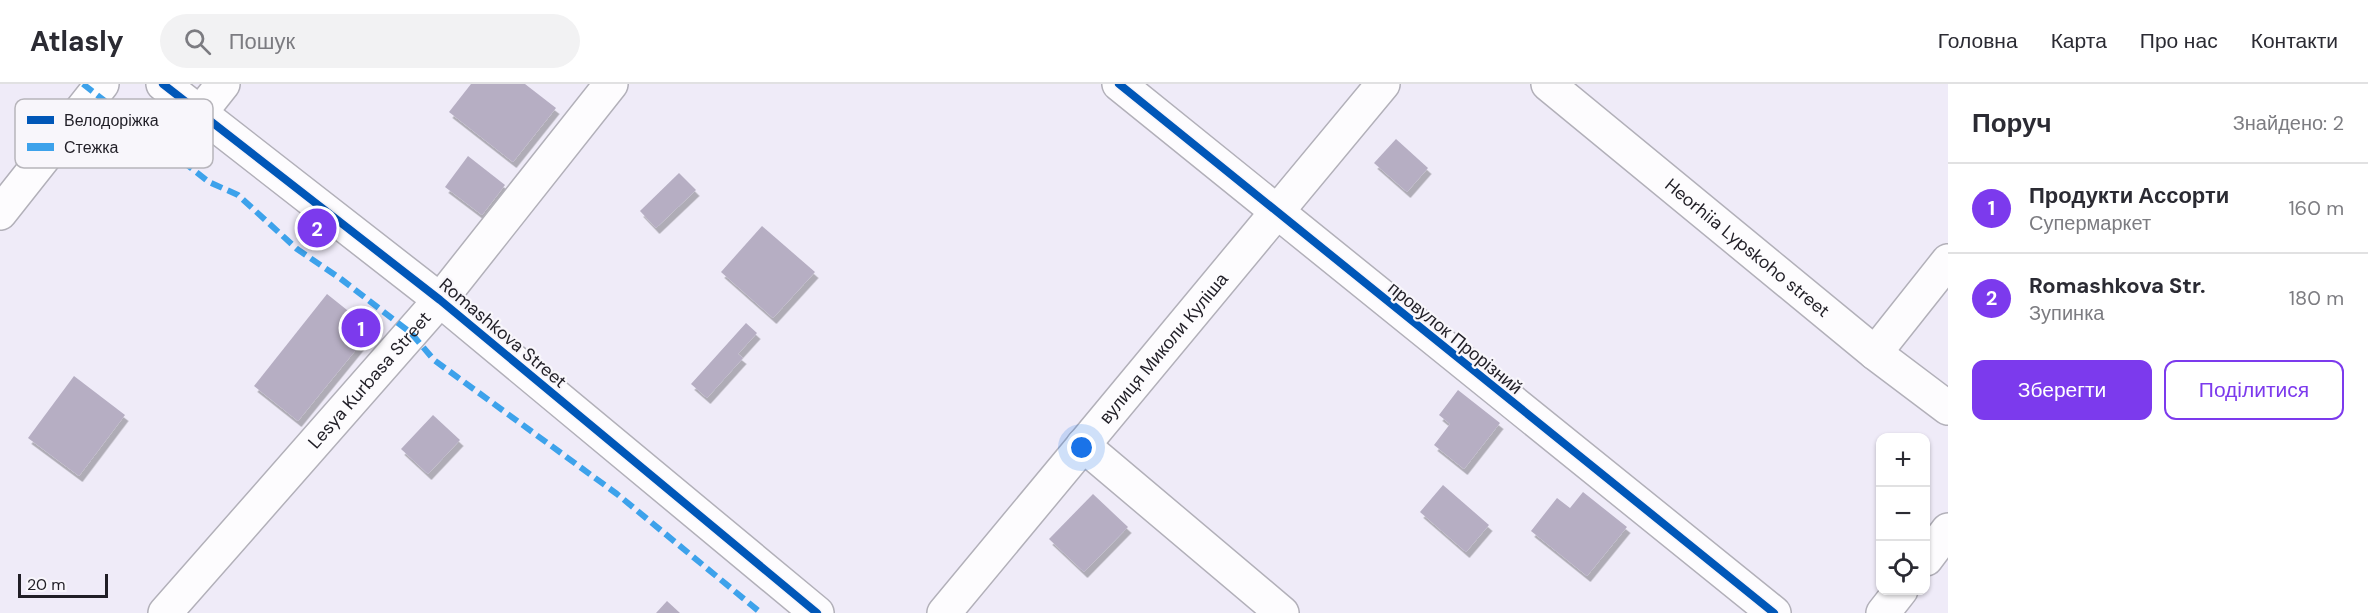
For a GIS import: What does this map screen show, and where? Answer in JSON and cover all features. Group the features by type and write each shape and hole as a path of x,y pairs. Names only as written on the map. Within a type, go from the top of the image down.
{"street":[{"path":"90,99 102,84"},
{"name":"Romashkova Street","path":"163,84 182,99"},
{"path":"211,99 223,84"},
{"name":"Lesya Kurbasa Street","path":"165,613 440,300 611,84"},
{"name":"провулок Прорізний","path":"1119,84 1774,613"},
{"name":"вулиця Миколи Куліша","path":"944,613 1383,84"},
{"name":"Heorhiia Lypskoho street","path":"1548,84 1875,353 1948,408"},
{"name":"Romashkova Street","path":"213,123 440,300 817,613"},
{"path":"0,213 36,168"},
{"path":"1875,353 1948,261"},
{"path":"1083,445 1282,613"},
{"path":"1930,554 1948,530"},
{"path":"1883,613 1898,595"}],"building":[{"path":"471,84 525,84 556,108 513,162 449,112"},
{"path":"1396,139 1428,168 1407,192 1374,163"},
{"path":"468,156 505,185 482,215 445,187"},
{"path":"679,173 696,190 656,228 640,211"},
{"path":"762,226 815,272 773,318 721,272"},
{"path":"327,294 372,330 298,421 254,386"},
{"path":"746,323 757,333 738,354 743,358 707,398 691,384"},
{"path":"74,376 125,415 79,476 28,438"},
{"path":"1458,390 1500,423 1464,469 1434,445 1450,424 1439,415"},
{"path":"433,415 460,440 428,474 401,449"},
{"path":"1443,485 1489,525 1466,552 1420,512"},
{"path":"1583,492 1627,527 1587,576 1531,531 1557,498 1570,508"},
{"path":"1093,494 1128,527 1084,572 1049,539"},
{"path":"667,601 680,613 656,613"}],"marked path":[{"path":"83,84 102,99"},
{"path":"191,168 209,182 238,195 297,249 341,279 411,333 434,360 617,494 761,613"}],"cycle path":[{"path":"163,84 182,99"},
{"path":"1119,84 1774,613"},
{"path":"213,123 440,300 817,613"}],"place":[{"name":"Romashkova Str.","path":"317,228"},
{"name":"Продукти Ассорти","path":"361,328"}]}
